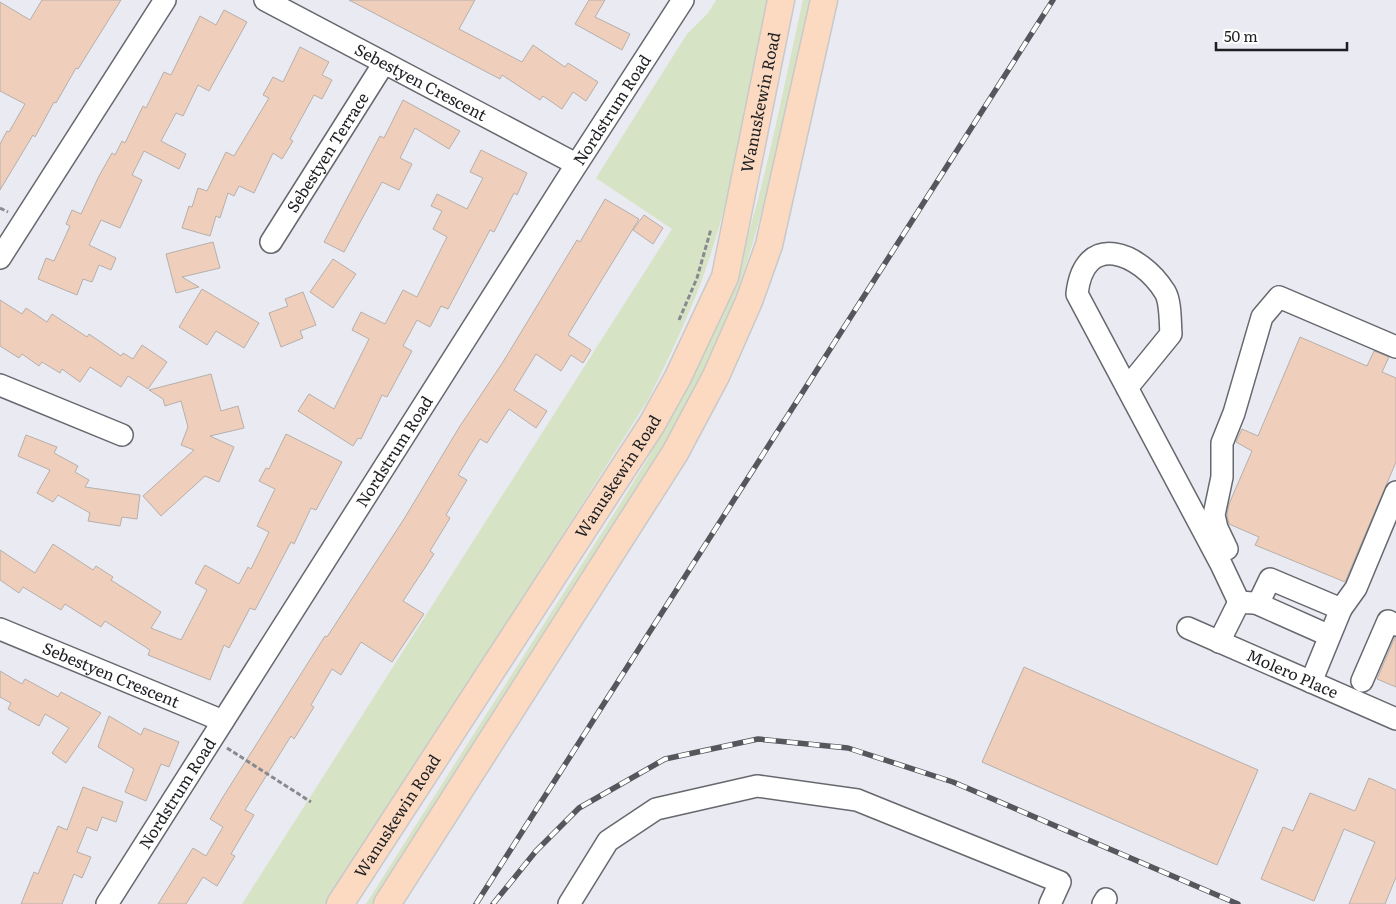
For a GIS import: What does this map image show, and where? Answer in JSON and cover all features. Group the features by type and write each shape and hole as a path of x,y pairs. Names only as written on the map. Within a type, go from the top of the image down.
{"main road":[{"name":"Wanuskewin Road","path":"340,904 652,424 678,377 725,277 782,0"},
{"path":"387,904 675,453 716,376 749,301 769,245 824,0"}],"street":[{"path":"0,258 164,0"},
{"name":"Sebestyen Crescent","path":"265,0 576,164"},
{"name":"Nordstrum Road","path":"108,904 576,164 683,0"},
{"name":"Sebestyen Terrace","path":"271,242 384,63"},
{"path":"1127,388 1171,334 1166,294 1145,267 1122,254 1108,254 1096,258 1086,266 1079,278 1077,294 1230,583 1249,603 1330,636"},
{"path":"1230,583 1233,562 1217,528 1214,515 1222,477 1222,443 1234,413 1262,316 1279,297 1396,347"},
{"path":"0,385 122,435"},
{"path":"1311,682 1341,609 1356,588 1396,492"},
{"path":"1219,642 1270,579 1341,609"},
{"path":"1362,681 1388,621 1396,625"},
{"name":"Molero Place","path":"1188,628 1396,720"},
{"name":"Sebestyen Crescent","path":"0,629 223,721"},
{"path":"569,904 608,841 656,809 757,786 857,800 866,803 1060,882 1050,904"}],"path":[{"path":"675,329 697,278 713,221"},
{"path":"210,741 229,750 311,802"}],"green space":[{"path":"716,0 772,0 732,180 712,251 688,314 648,400 329,904 242,904 672,229 596,178 687,34 708,13"},
{"path":"803,0 810,0 762,211 736,294 703,375 669,440 375,904 366,904 627,493 687,388 720,315 747,238 768,160"}],"building":[{"path":"42,0 121,0 78,69 76,68 56,103 54,102 35,137 33,135 0,190 0,144 25,104 0,91 0,2 30,20"},
{"path":"349,0 475,0 459,29 522,62 533,45 565,67 568,63 598,82 586,101 573,92 562,109 543,96 540,100 502,75 500,79"},
{"path":"589,0 605,0 595,17 630,34 622,50 575,24"},
{"path":"224,10 247,22 209,91 198,85 183,116 176,113 161,141 186,154 179,169 144,151 132,175 142,180 120,228 101,220 89,245 116,258 111,270 99,265 92,282 83,279 77,295 38,279 46,258 54,261 70,226 66,224 72,210 81,214 112,153 115,155 122,141 125,143 143,106 146,108 164,72 171,75 200,16 216,25"},
{"path":"300,47 329,62 322,75 332,80 322,99 314,95 290,139 293,141 282,159 273,153 254,193 239,186 234,196 228,193 220,218 216,216 210,236 182,228 189,206 192,207 198,188 207,191 226,152 234,156 269,98 263,95 273,77 283,82"},
{"path":"403,100 460,131 449,149 415,128 400,158 412,164 399,190 382,182 344,252 324,242 380,136 384,138"},
{"path":"481,150 527,173 517,195 514,193 494,232 490,230 448,309 441,306 430,327 417,320 403,346 412,351 387,397 382,395 361,439 358,438 353,446 298,411 309,394 334,409 369,339 352,330 361,312 385,324 403,290 417,297 447,237 433,229 442,211 431,206 437,194 467,209 483,178 470,172"},
{"path":"605,199 639,219 568,335 591,350 583,363 571,355 561,371 536,354 514,390 547,411 536,428 509,409 487,443 480,439 458,475 467,480 446,515 450,518 430,551 434,554 403,601 424,614 392,662 361,642 341,675 332,669 311,705 314,707 294,739 291,736 245,810 254,815 231,854 235,856 217,886 203,877 186,904 158,904 193,848 206,856 223,827 210,819 223,797 325,636 327,637 404,519 460,426 503,362 577,240 580,242"},
{"path":"644,215 663,228 653,244 633,230"},
{"path":"213,242 220,268 182,277 199,287 176,293 166,254"},
{"path":"333,259 356,274 333,308 310,292"},
{"path":"202,289 259,323 244,348 216,331 207,345 179,327"},
{"path":"303,292 316,325 300,331 303,338 281,347 269,313 288,306 285,299"},
{"path":"0,300 22,314 26,308 47,322 52,314 87,337 89,334 121,356 123,353 133,359 142,345 167,362 148,389 128,376 121,387 90,367 80,382 62,369 60,373 42,362 39,366 22,354 19,358 0,346"},
{"path":"1300,337 1367,366 1374,351 1389,357 1382,372 1396,378 1396,462 1345,582 1255,545 1259,537 1229,524 1227,515 1229,504 1252,451 1236,442 1242,429 1258,436"},
{"path":"211,374 221,411 238,406 244,428 210,436 234,447 219,482 205,476 161,516 143,496 194,450 181,445 188,427 181,401 165,406 163,399 149,390"},
{"path":"286,434 342,462 316,510 311,508 294,544 291,542 255,610 250,608 229,648 224,645 210,680 148,655 150,650 105,621 101,627 65,604 61,610 23,587 19,593 0,580 0,550 35,573 53,544 93,570 96,566 113,577 111,580 161,612 151,628 181,640 207,590 195,583 205,565 239,584 248,567 251,569 269,532 257,526 275,489 259,481 266,468 269,469"},
{"path":"26,435 57,447 54,453 78,466 75,472 89,480 85,487 140,495 137,519 122,517 120,526 88,521 90,513 58,495 53,502 37,493 50,470 18,456"},
{"path":"1396,637 1396,687 1377,679"},
{"path":"1024,667 1258,770 1217,865 982,762"},
{"path":"0,671 22,684 25,679 58,697 61,692 101,713 66,763 52,753 69,728 45,714 39,726 8,709 11,703 0,697"},
{"path":"109,716 141,735 144,728 179,742 169,767 161,764 146,801 125,792 134,769 98,747"},
{"path":"1369,778 1396,790 1396,877 1385,904 1349,904 1375,842 1344,829 1314,901 1261,879 1283,827 1293,831 1310,793 1355,811"},
{"path":"83,787 123,802 116,822 102,817 97,831 87,827 77,852 91,857 82,878 74,874 62,904 21,904 34,872 38,874 58,826 67,830"}],"railway":[{"path":"476,904 1053,0"},
{"path":"493,904 536,851 579,808 665,759 758,739 848,748 953,782 1238,904"}]}
